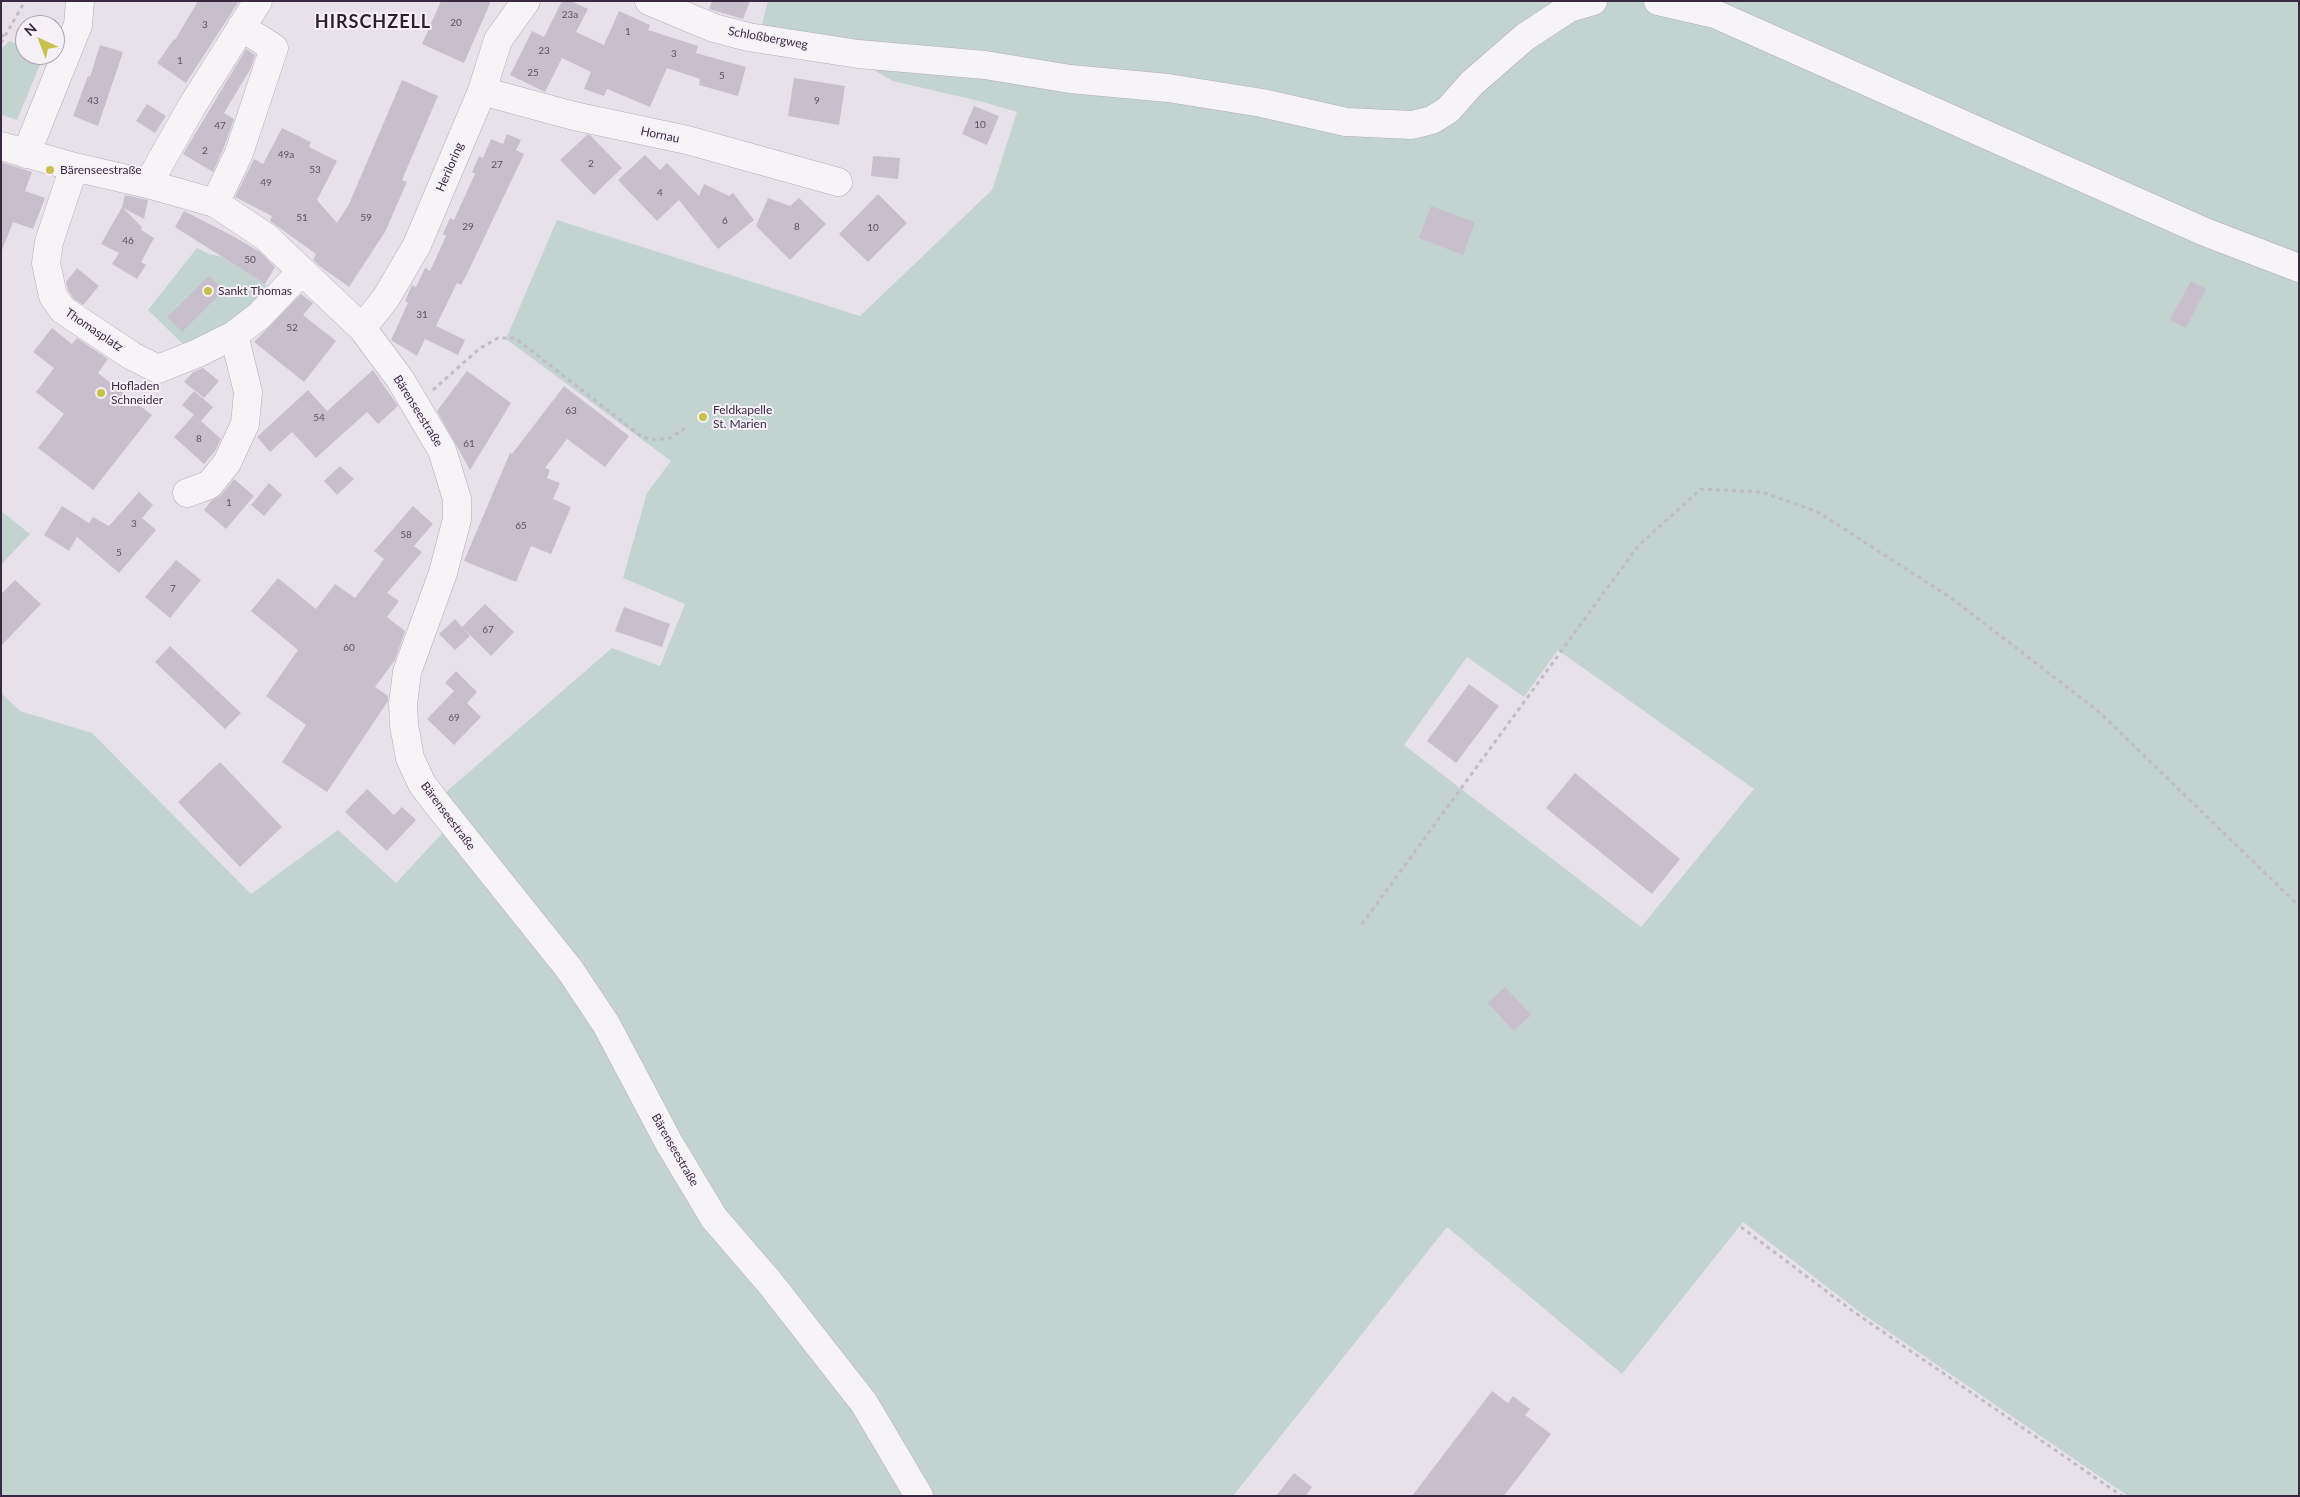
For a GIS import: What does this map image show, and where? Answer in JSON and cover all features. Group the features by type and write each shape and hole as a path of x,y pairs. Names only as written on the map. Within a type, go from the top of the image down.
{"street":[{"path":"14,150 78,25 80,1"},
{"path":"148,184 192,106 258,1"},
{"name":"Heriloring","path":"362,328 386,298 417,245 482,91 498,40 526,1"},
{"name":"Schloßbergweg","path":"649,1 714,28 748,37 858,54 984,65 1070,79 1168,88 1262,103 1346,122 1412,125 1432,120 1448,110 1472,83 1526,37 1569,8 1593,1"},
{"path":"1658,1 1715,14 2205,232 2299,268"},
{"path":"215,203 239,153 274,48 241,27"},
{"name":"Hornau","path":"482,91 574,116 687,140 838,182"},
{"name":"Bärenseestraße","path":"14,150 215,203 266,237 362,328 400,379 442,450 457,499 457,520 443,573 407,672 403,704 404,725 410,758 422,784 570,970 601,1016 669,1143 714,1218 770,1283 864,1403 919,1496"},
{"name":"Thomasplatz","path":"74,167 49,242 46,263 53,296 63,310 132,356 158,368 198,353 234,334 259,316 302,272"},
{"path":"187,493 209,485 227,463 246,424 248,392 234,334"}],"path":[{"path":"1,43 6,39 25,1"},
{"path":"1,34 6,39"},
{"path":"416,406 479,349 498,338 515,338 642,437 656,440 670,438 685,428"},
{"path":"1362,924 1638,546 1701,489 1762,492 1818,512 1951,598 2097,710 2299,906"},
{"path":"1742,1227 1854,1312 2122,1496"}],"shaded area":[{"path":"768,1 2299,1 2299,1496 2128,1496 1857,1310 1743,1222 1622,1374 1447,1227 1233,1496 925,1496 673,1142 438,799 612,648 660,666 685,604 623,578 647,493 671,461 506,339 557,220 860,316 992,190 1017,112 893,81 846,54 759,36","holes":["1558,650 1754,789 1641,927 1404,745 1467,657 1524,697"]},
{"path":"9,41 15,43 15,65 40,65 17,120 1,115 1,49"},
{"path":"197,248 209,254 222,257 265,284 271,298 188,349 148,310"},
{"path":"1,511 30,534 1,565"},
{"path":"1,693 20,711 92,733 251,894 338,830 396,883 449,826 566,974 666,1147 858,1403 912,1496 1,1496"}],"building":[{"path":"198,1 239,1 186,83 157,63 175,40"},
{"path":"441,1 491,1 464,63 422,44"},
{"path":"562,1 571,1 588,9 576,32 604,45 619,11 650,25 648,30 698,46 696,53 746,67 738,96 699,85 700,79 667,68 650,107 607,89 604,96 584,89 591,72 562,58 545,92 510,75 532,31 544,37"},
{"path":"712,1 750,1 743,19 709,9"},
{"path":"100,45 123,52 98,126 73,116 88,76 90,77"},
{"path":"246,49 255,55 251,68 224,113 234,119 213,172 183,154"},
{"path":"794,78 845,86 839,125 788,116"},
{"path":"402,80 438,96 402,180 407,182 385,232 349,287 313,260 316,254 270,221 272,216 235,197 254,159 263,164 282,128 311,142 309,147 337,161 317,200 337,223 349,204"},
{"path":"147,104 166,116 155,133 136,121"},
{"path":"974,106 999,116 987,145 962,134"},
{"path":"507,134 521,140 516,150 524,154 466,276 461,285 457,283 436,326 465,340 458,355 425,339 417,356 391,340 408,303 405,301 412,285 416,287 425,268 430,271 446,236 443,234 450,218 454,220 475,174 472,172 479,156 483,158 491,139 503,144"},
{"path":"587,135 590,135 622,168 594,195 560,160"},
{"path":"645,155 660,170 667,163 699,196 704,184 729,196 733,193 754,220 718,249 679,200 657,221 618,180"},
{"path":"873,156 900,158 898,179 871,176"},
{"path":"1,162 32,172 25,191 45,198 33,229 13,222 2,250"},
{"path":"878,194 907,223 868,262 839,234"},
{"path":"125,195 148,200 144,219 123,208 142,227 141,230 154,238 141,262 146,265 137,279 112,264 119,253 101,244 122,207"},
{"path":"768,198 790,206 799,198 826,224 790,260 756,226"},
{"path":"1431,206 1475,222 1463,255 1419,238"},
{"path":"184,211 260,252 275,267 265,284 175,227"},
{"path":"77,268 99,286 83,305 74,299 68,290 66,282"},
{"path":"209,276 224,290 182,332 167,317"},
{"path":"2191,281 2206,289 2186,328 2170,320"},
{"path":"301,294 313,303 303,315 336,341 304,382 254,342"},
{"path":"52,328 72,344 77,338 108,359 98,373 152,415 93,490 38,448 64,414 36,392 54,368 33,352"},
{"path":"203,368 219,381 204,398 184,382 193,372"},
{"path":"373,370 398,406 378,424 367,412 316,458 292,432 270,452 257,437 308,390 327,411"},
{"path":"467,371 511,403 470,470 437,411"},
{"path":"564,386 629,436 605,467 567,439 545,468 550,470 547,478 560,483 553,499 571,507 551,554 531,546 516,582 464,561 510,453 512,454"},
{"path":"194,391 213,407 201,421 221,439 215,451 204,464 174,437 194,415 182,405"},
{"path":"340,466 354,479 337,495 324,481"},
{"path":"234,479 254,496 226,529 204,510 211,501 221,495"},
{"path":"269,483 282,495 264,516 251,505"},
{"path":"139,492 153,505 142,518 156,530 119,573 77,537 69,551 44,535 62,506 89,523 93,517 109,526"},
{"path":"413,506 433,524 414,546 422,552 387,593 399,601 387,617 405,631 395,660 375,687 388,696 388,701 327,792 282,762 306,725 266,696 298,650 251,611 278,578 316,609 335,584 355,598 384,559 374,551"},
{"path":"176,560 201,580 170,618 145,597"},
{"path":"15,580 41,604 1,646 1,594"},
{"path":"485,604 514,632 491,656 463,628 470,636 455,650 439,634 455,619 462,627"},
{"path":"624,607 670,624 662,647 615,631"},
{"path":"170,646 241,713 225,729 155,662"},
{"path":"456,671 477,692 467,703 481,717 454,745 427,719 454,691 445,683"},
{"path":"1469,684 1499,706 1456,763 1427,741"},
{"path":"220,762 282,827 240,867 178,802"},
{"path":"1575,773 1680,859 1652,894 1546,808"},
{"path":"367,789 394,815 402,807 416,820 387,851 345,812"},
{"path":"1505,987 1531,1015 1514,1031 1488,1003"},
{"path":"1492,1391 1508,1403 1513,1396 1530,1409 1525,1415 1551,1434 1504,1496 1412,1496"},
{"path":"1294,1473 1312,1487 1306,1496 1276,1496"}],"place":[{"name":"Bärenseestraße","path":"50,170"},
{"name":"Sankt Thomas","path":"208,291"},
{"name":"Hofladen Schneider","path":"101,393"},
{"name":"Feldkapelle St. Marien","path":"703,417"}],"district":[{"name":"HIRSCHZELL","path":"373,22"}]}
